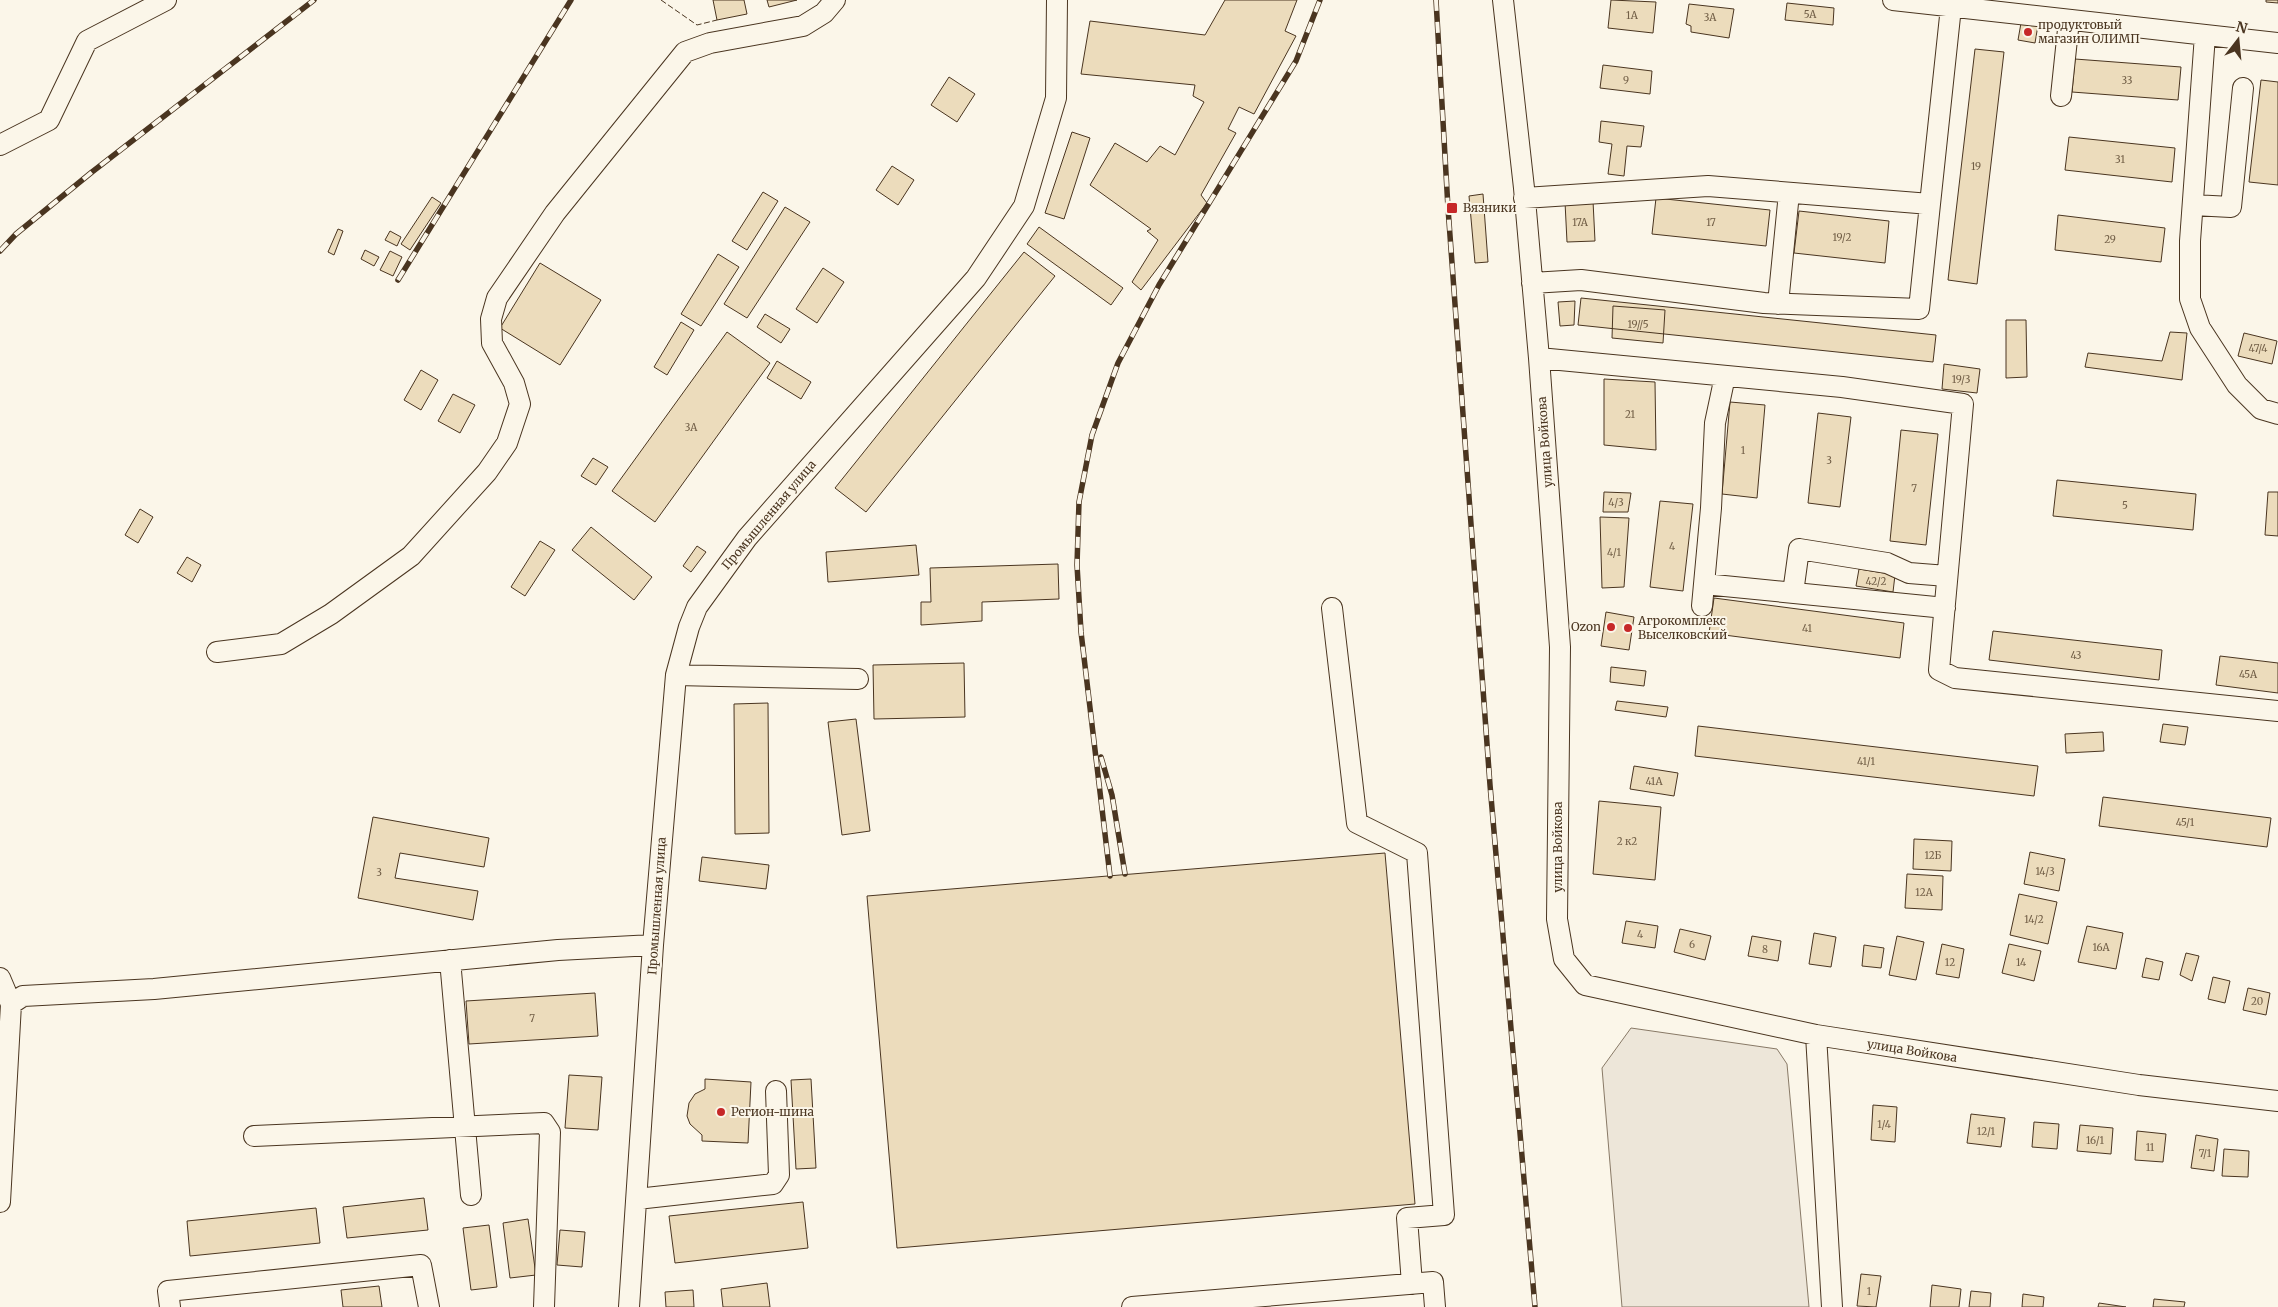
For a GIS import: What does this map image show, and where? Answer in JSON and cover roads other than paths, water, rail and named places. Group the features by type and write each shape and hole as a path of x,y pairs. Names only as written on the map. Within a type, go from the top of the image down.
{"street":[{"path":"0,145 49,120 87,41 166,0"},
{"path":"218,652 280,644 331,614 411,556 487,472 507,443 520,404 514,382 492,343 491,319 497,298 555,213 685,52 710,43 802,26 824,13 835,0"},
{"name":"Промышленная улица","path":"629,1307 653,945 676,675 697,607 747,538 976,278 1024,206 1056,98 1057,0"},
{"name":"улица Войкова","path":"1503,0 1539,358 1560,647 1558,919 1564,959 1585,985 1816,1035 2129,1083 2278,1101"},
{"path":"1894,0 2278,43"},
{"path":"1532,283 1581,280 1778,304 1919,309 1951,7"},
{"path":"2061,96 2069,20"},
{"path":"2205,34 2193,206 2190,299 2200,328 2237,385 2262,409 2278,414"},
{"path":"2193,206 2231,207 2243,88"},
{"path":"1524,198 1708,186 1930,204"},
{"path":"1778,304 1789,193"},
{"path":"1539,358 1842,387 1963,404 1939,670 1955,678 2278,711"},
{"path":"1702,606 1715,423 1725,376"},
{"path":"1793,593 1799,549 1887,563 1909,573 1948,576"},
{"path":"1704,584 1944,608"},
{"path":"1332,608 1357,824 1417,853 1444,1215 1407,1218 1412,1284"},
{"path":"676,675 858,680"},
{"path":"11,1004 23,996 154,989 558,950 653,945"},
{"path":"450,960 471,1195"},
{"path":"0,978 11,1004 0,1202"},
{"path":"1816,1035 1832,1307"},
{"path":"637,1199 773,1184 779,1175 776,1091"},
{"path":"254,1136 544,1123 550,1132 544,1307"},
{"path":"170,1307 168,1291 421,1265 429,1307"},
{"path":"1132,1307 1433,1282 1435,1307"}],"railway":[{"path":"0,251 16,234 92,172 314,0"},
{"path":"398,280 571,0"},
{"path":"1110,876 1081,632 1077,565 1079,502 1092,435 1118,363 1159,285 1296,61 1320,0"},
{"path":"1436,0 1448,208 1490,785 1535,1307"},
{"path":"1101,757 1112,795 1125,874"}],"place":[{"name":"продуктовый магазин ОЛИМП","path":"2028,32"},
{"name":"Вязники","path":"1452,208"},
{"name":"Ozon","path":"1611,627"},
{"name":"Агрокомплекс Выселковский","path":"1628,628"},
{"name":"Регион-шина","path":"721,1112"}]}
